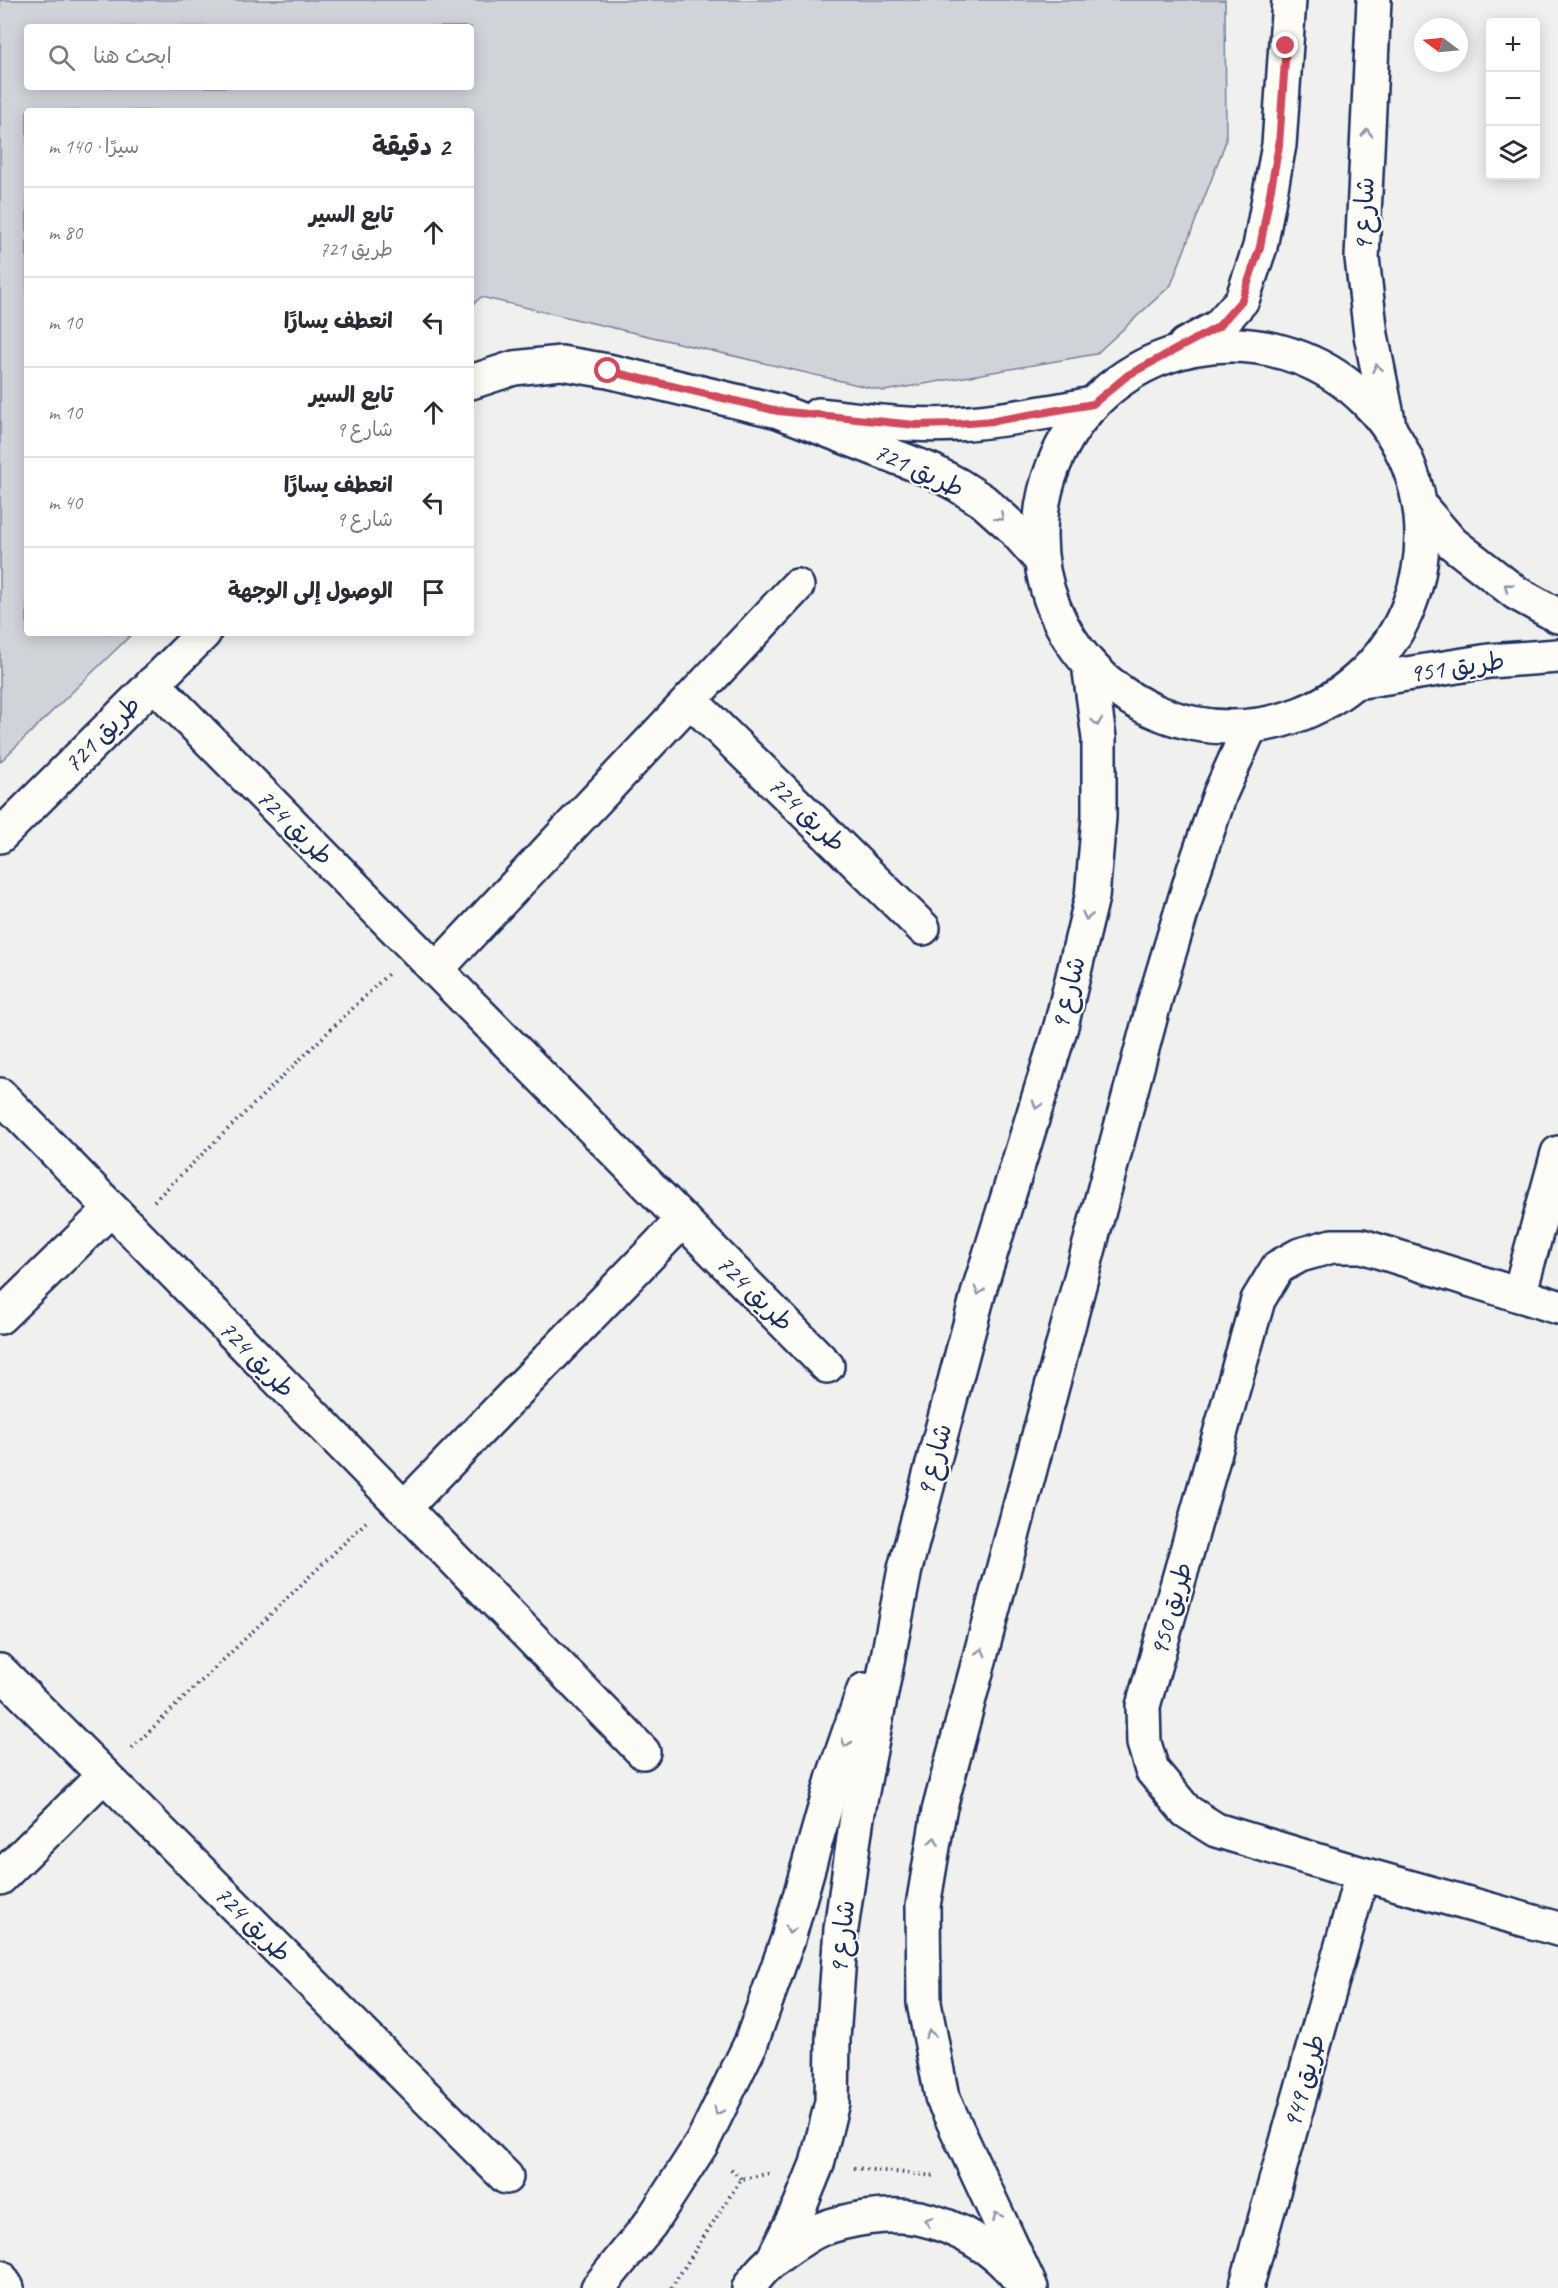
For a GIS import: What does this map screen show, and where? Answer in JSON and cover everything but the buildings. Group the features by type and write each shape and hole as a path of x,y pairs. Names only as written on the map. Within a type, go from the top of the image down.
{"street":[{"path":"1168,355 1216,345 1266,346 1313,362 1355,389 1389,426 1414,478 1420,506 1422,555 1411,603 1388,645 1356,682 1332,699 1279,722 1250,727 1205,726 1162,715 1122,694 1089,664 1071,642 1057,615 1047,589 1041,560 1041,517 1050,476 1067,438 1093,404 1128,375 1218,327 1242,300 1260,247 1279,145 1289,0"},
{"name":"شارع 9","path":"1374,0 1362,258 1371,335 1389,426"},
{"name":"طريق 721","path":"474,381 514,368 561,363 608,371 778,411 915,425 955,424 1023,416 1093,404"},
{"name":"طريق 721","path":"778,411 932,471 958,485 982,501 1011,526 1041,560"},
{"path":"1420,506 1452,543 1516,593 1558,616"},
{"path":"426,959 690,699 797,586"},
{"name":"طريق 721","path":"0,836 201,636"},
{"name":"طريق 951","path":"1356,682 1489,661 1558,656"},
{"name":"شارع 9","path":"754,2278 800,2206 817,2164 832,2102 833,2038 841,1929 857,1817 905,1569 980,1287 1061,1026 1092,897 1099,818 1099,738 1089,664"},
{"name":"طريق 724","path":"153,683 827,1366"},
{"name":"طريق 724","path":"690,699 923,928"},
{"path":"1030,2288 942,2097 924,2003 922,1906 939,1810 1156,996 1194,870 1220,794 1250,727"},
{"name":"طريق 724","path":"0,1095 643,1752"},
{"path":"1519,1295 1558,1153"},
{"path":"0,1317 120,1218"},
{"path":"398,1502 683,1220"},
{"name":"طريق 950","path":"1558,1306 1362,1246 1332,1246 1300,1255 1278,1268 1258,1300 1143,1706 1144,1743 1152,1770 1186,1811 1216,1830 1362,1875 1558,1929"},
{"path":"598,2288 650,2224 702,2143 751,2043 788,1940 834,1776 905,1569"},
{"name":"طريق 724","path":"0,1671 506,2177"},
{"path":"0,1878 104,1775"},
{"name":"طريق 949","path":"1246,2288 1362,1875"},
{"path":"754,2278 817,2230 867,2216 918,2217 967,2235 1008,2265 1026,2288"},
{"path":"0,2277 7,2288"}],"path":[{"path":"120,1218 426,959"},
{"path":"104,1775 398,1502"}],"shaded area":[{"path":"0,0 1225,0 1226,141 1171,285 1096,354 884,391 481,297 474,303 474,108 24,108 24,636 130,636 0,762"}],"route":[{"path":"608,371 778,411 915,425 994,421 1093,404 1128,375 1218,327 1242,300 1260,247 1279,145 1286,46"}]}
